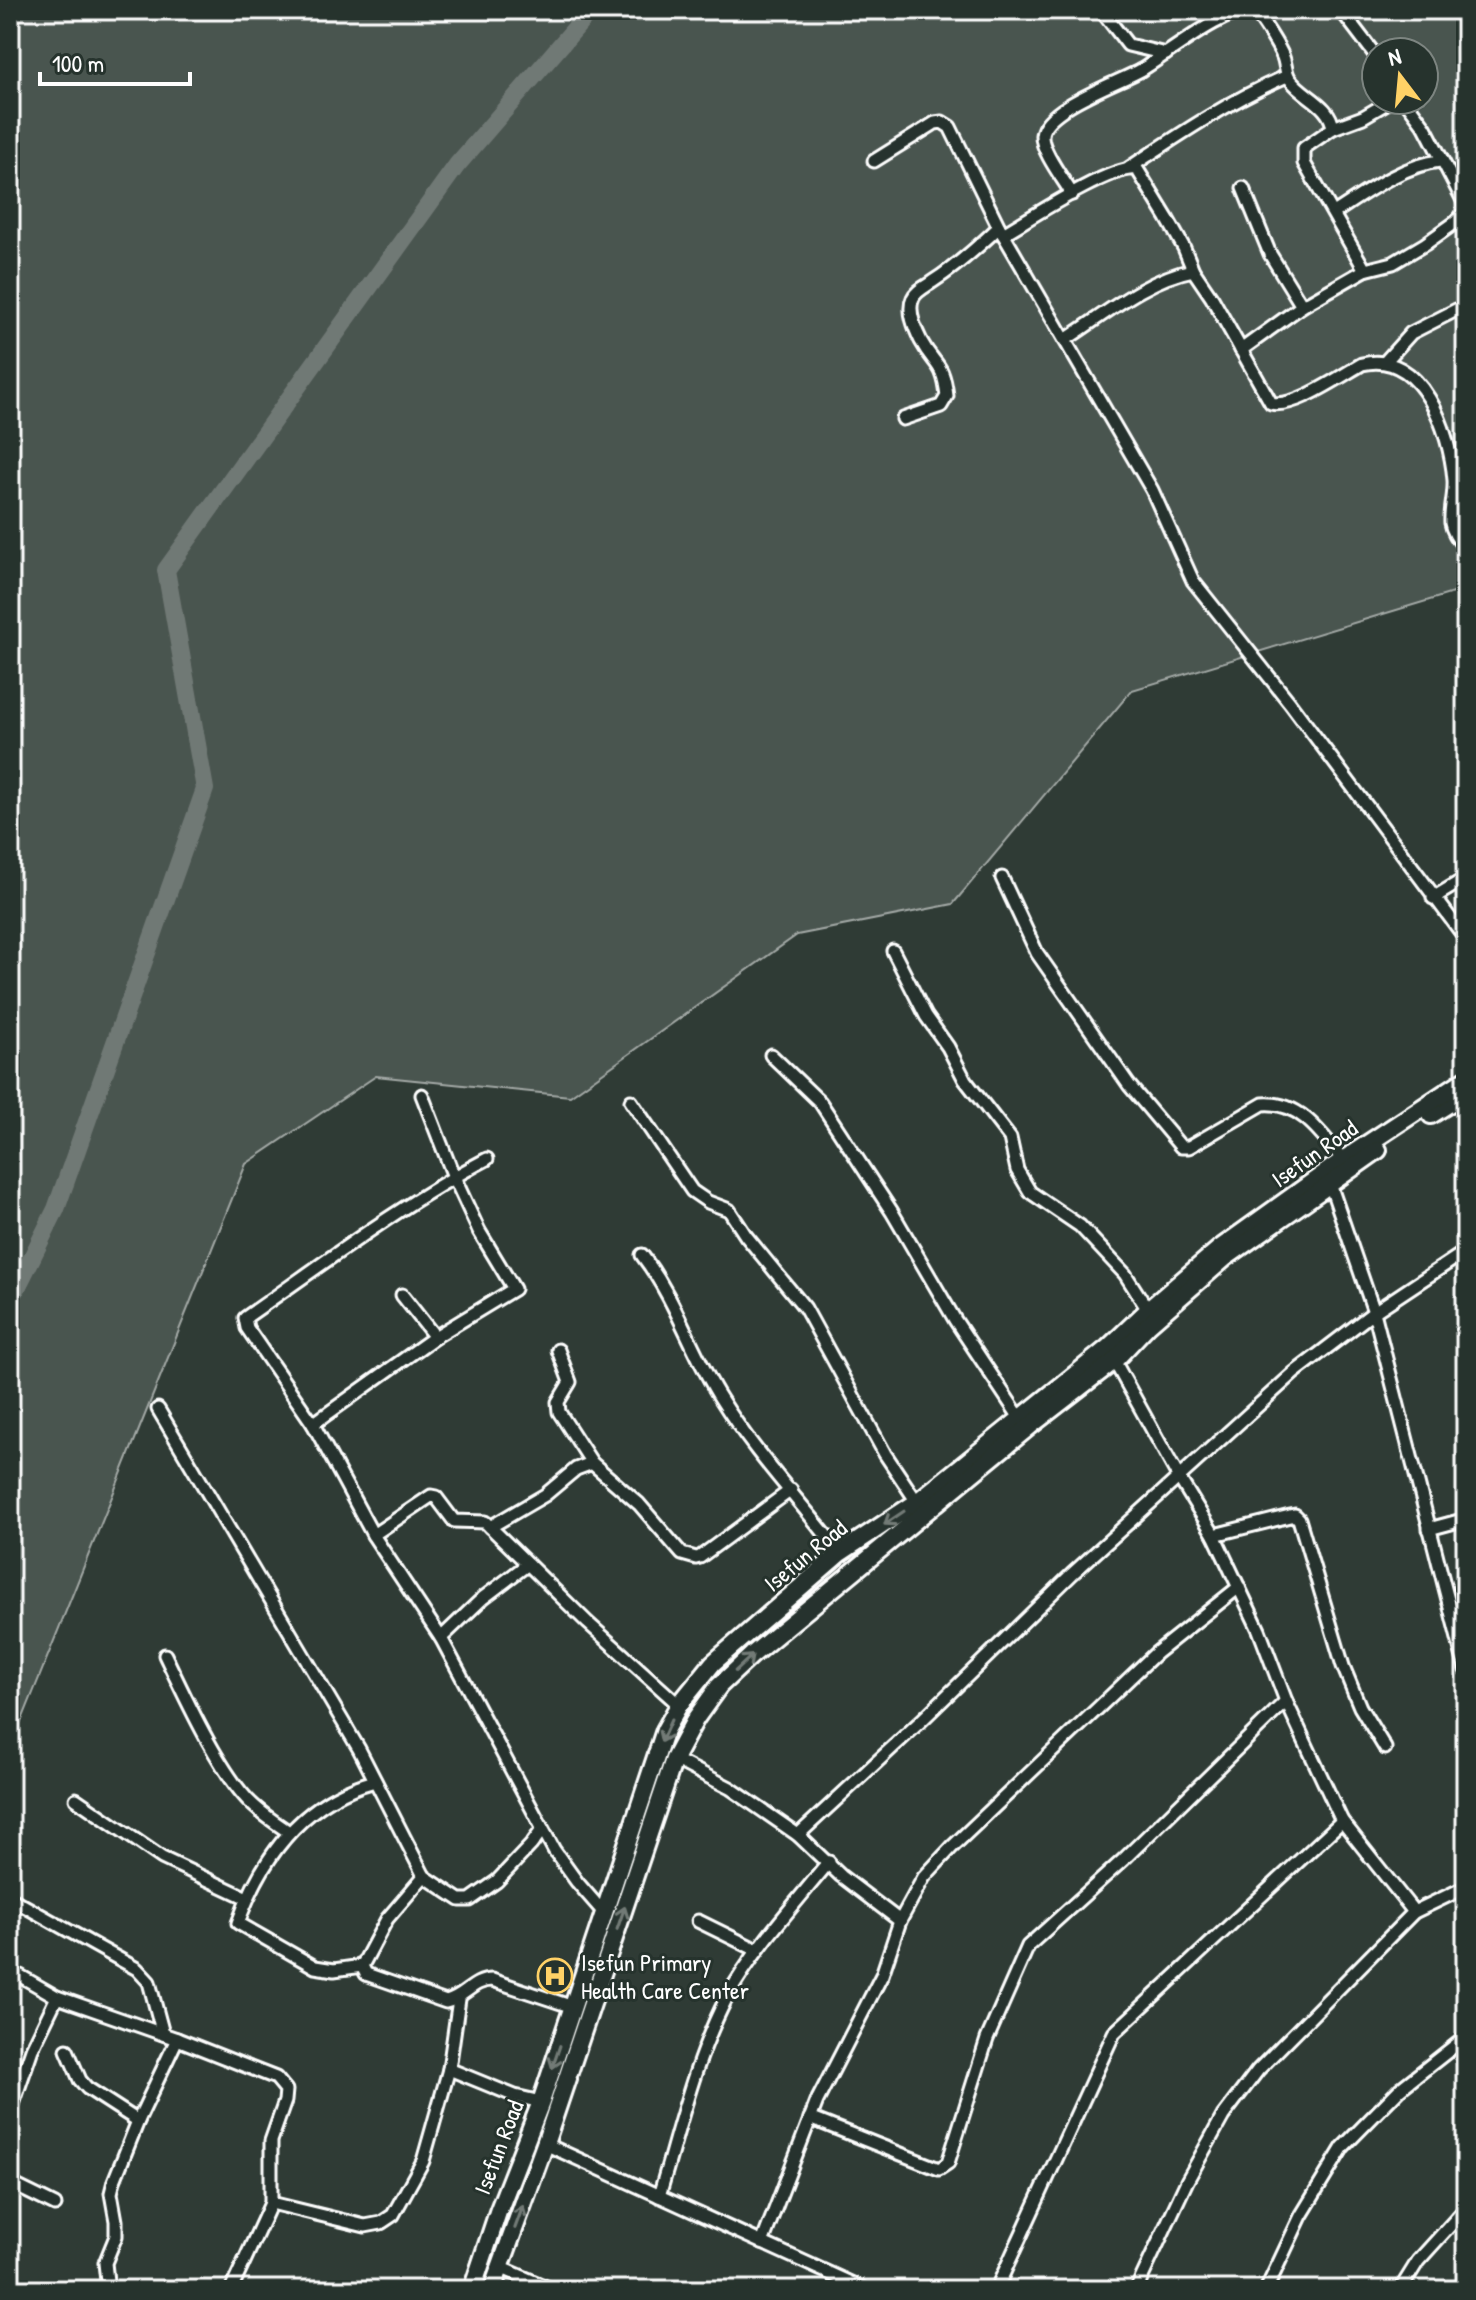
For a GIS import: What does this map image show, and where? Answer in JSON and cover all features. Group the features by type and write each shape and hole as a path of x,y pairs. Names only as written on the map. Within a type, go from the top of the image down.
{"street":[{"path":"1101,10 1128,45 1166,54"},
{"path":"1341,10 1361,36"},
{"path":"1072,194 1044,147 1042,133 1048,122 1075,102 1142,69 1187,38 1243,11 1259,14 1282,53 1287,76 1320,106 1333,128"},
{"path":"903,419 941,406 947,396 940,366 922,343 913,323 912,298 918,291 962,263 1001,230 1129,168 1255,90 1287,76"},
{"path":"1365,116 1333,128 1304,148 1302,155 1307,171 1365,270"},
{"path":"1241,350 1302,306 1365,270 1393,263 1456,222 1466,209 1417,116"},
{"path":"874,161 935,123 942,122 950,127 1001,230 1152,490 1179,556 1193,581 1350,781 1466,939"},
{"path":"1334,213 1397,176 1426,162 1440,161"},
{"path":"1129,168 1137,169 1143,176 1193,270 1271,403 1279,405 1297,400 1362,364 1395,364 1418,380 1445,436 1454,477 1452,526 1466,550"},
{"path":"1243,188 1270,254 1302,306"},
{"path":"1065,340 1154,284 1193,270"},
{"path":"1385,362 1411,333 1466,305"},
{"path":"1002,878 1037,953 1129,1085 1181,1147 1189,1147 1263,1104 1273,1103 1290,1108 1314,1123 1343,1160"},
{"path":"1433,898 1466,878"},
{"path":"893,951 926,1016 948,1047 965,1080 1010,1138 1017,1170 1030,1192 1080,1226 1125,1274 1148,1310"},
{"path":"771,1055 803,1084 827,1112 892,1212 955,1320 1020,1418"},
{"name":"Isefun Road","path":"472,2290 498,2212 541,2102 665,1730 679,1705 713,1663 840,1553 917,1502 1020,1418 1111,1355 1148,1310 1219,1249 1343,1160 1466,1079"},
{"name":"Isefun Road","path":"492,2290 545,2144 674,1759 696,1718 719,1686 1225,1258 1381,1147 1466,1093"},
{"path":"313,1424 435,1337 514,1289 479,1231 422,1095"},
{"path":"631,1101 692,1191 708,1202 729,1210 746,1236 805,1308 885,1454 917,1502"},
{"path":"487,1159 337,1253 245,1318 247,1328 313,1424 373,1535 441,1638 554,1850 604,1913"},
{"path":"1330,1184 1374,1312 1466,1670"},
{"path":"798,1835 1178,1476 1220,1442 1294,1373 1374,1312 1466,1251"},
{"path":"642,1255 663,1282 719,1397 840,1553"},
{"path":"402,1295 435,1337"},
{"path":"558,1350 570,1382 558,1402 559,1412 592,1463 639,1504 682,1554 696,1558 791,1490"},
{"path":"1111,1355 1214,1535 1342,1821 1414,1912"},
{"path":"158,1409 310,1664 424,1876 460,1900 470,1900 497,1881 542,1830"},
{"path":"490,1527 545,1495 576,1469 592,1463"},
{"path":"373,1535 431,1496 436,1497 454,1521 485,1522 588,1623 679,1705"},
{"path":"1214,1535 1295,1515 1299,1519 1343,1666 1360,1707 1385,1748"},
{"path":"1429,1529 1466,1519"},
{"path":"441,1638 483,1598 528,1564"},
{"path":"762,2243 810,2118 882,1975 900,1921 924,1877 1156,1653 1239,1587"},
{"path":"165,1655 212,1746 240,1791 253,1806 289,1832"},
{"path":"810,2118 939,2169 944,2167 948,2163 987,2039 1028,1946 1123,1860 1286,1701"},
{"path":"674,1759 730,1788 798,1835 851,1884 900,1921"},
{"path":"362,1966 334,1970 315,1967 238,1923 247,1898 289,1832 325,1801 348,1788 375,1781"},
{"path":"76,1799 162,1858 247,1898"},
{"path":"996,2290 1114,2033 1342,1821"},
{"path":"531,1845 554,1850"},
{"path":"659,2196 700,2058 726,2000 757,1950 829,1862"},
{"path":"362,1966 387,1919 424,1876"},
{"path":"1136,2290 1187,2181 1223,2116 1258,2070 1414,1912 1466,1887"},
{"path":"10,1898 137,1969 149,1982 163,2034"},
{"path":"698,1921 757,1950"},
{"path":"362,1966 366,1974 438,2000 459,1999"},
{"path":"10,1970 57,1997 276,2078 286,2090 271,2141 271,2203 231,2290"},
{"path":"271,2203 365,2226 381,2223 393,2215 423,2161 449,2069 459,1999 474,1985 492,1980 573,2007"},
{"path":"10,2113 32,2049 57,1997"},
{"path":"1266,2290 1301,2216 1343,2147 1400,2089 1466,2037"},
{"path":"108,2290 105,2263 116,2236 111,2193 138,2121 177,2039"},
{"path":"67,2050 80,2080 87,2088 138,2121"},
{"path":"449,2069 515,2096 541,2102"},
{"path":"545,2144 866,2290"},
{"path":"10,2183 55,2205"},
{"path":"1400,2290 1418,2261 1466,2208"},
{"path":"500,2267 553,2290"}],"shaded area":[{"path":"10,10 1466,10 1466,589 1132,690 953,904 797,935 570,1096 376,1076 246,1164 22,1720 10,1737"}],"waterway":[{"path":"10,1302 56,1209 205,789 166,570 457,165 591,10"}],"place":[{"name":"Isefun Primary Health Care Center","path":"555,1976"}]}
